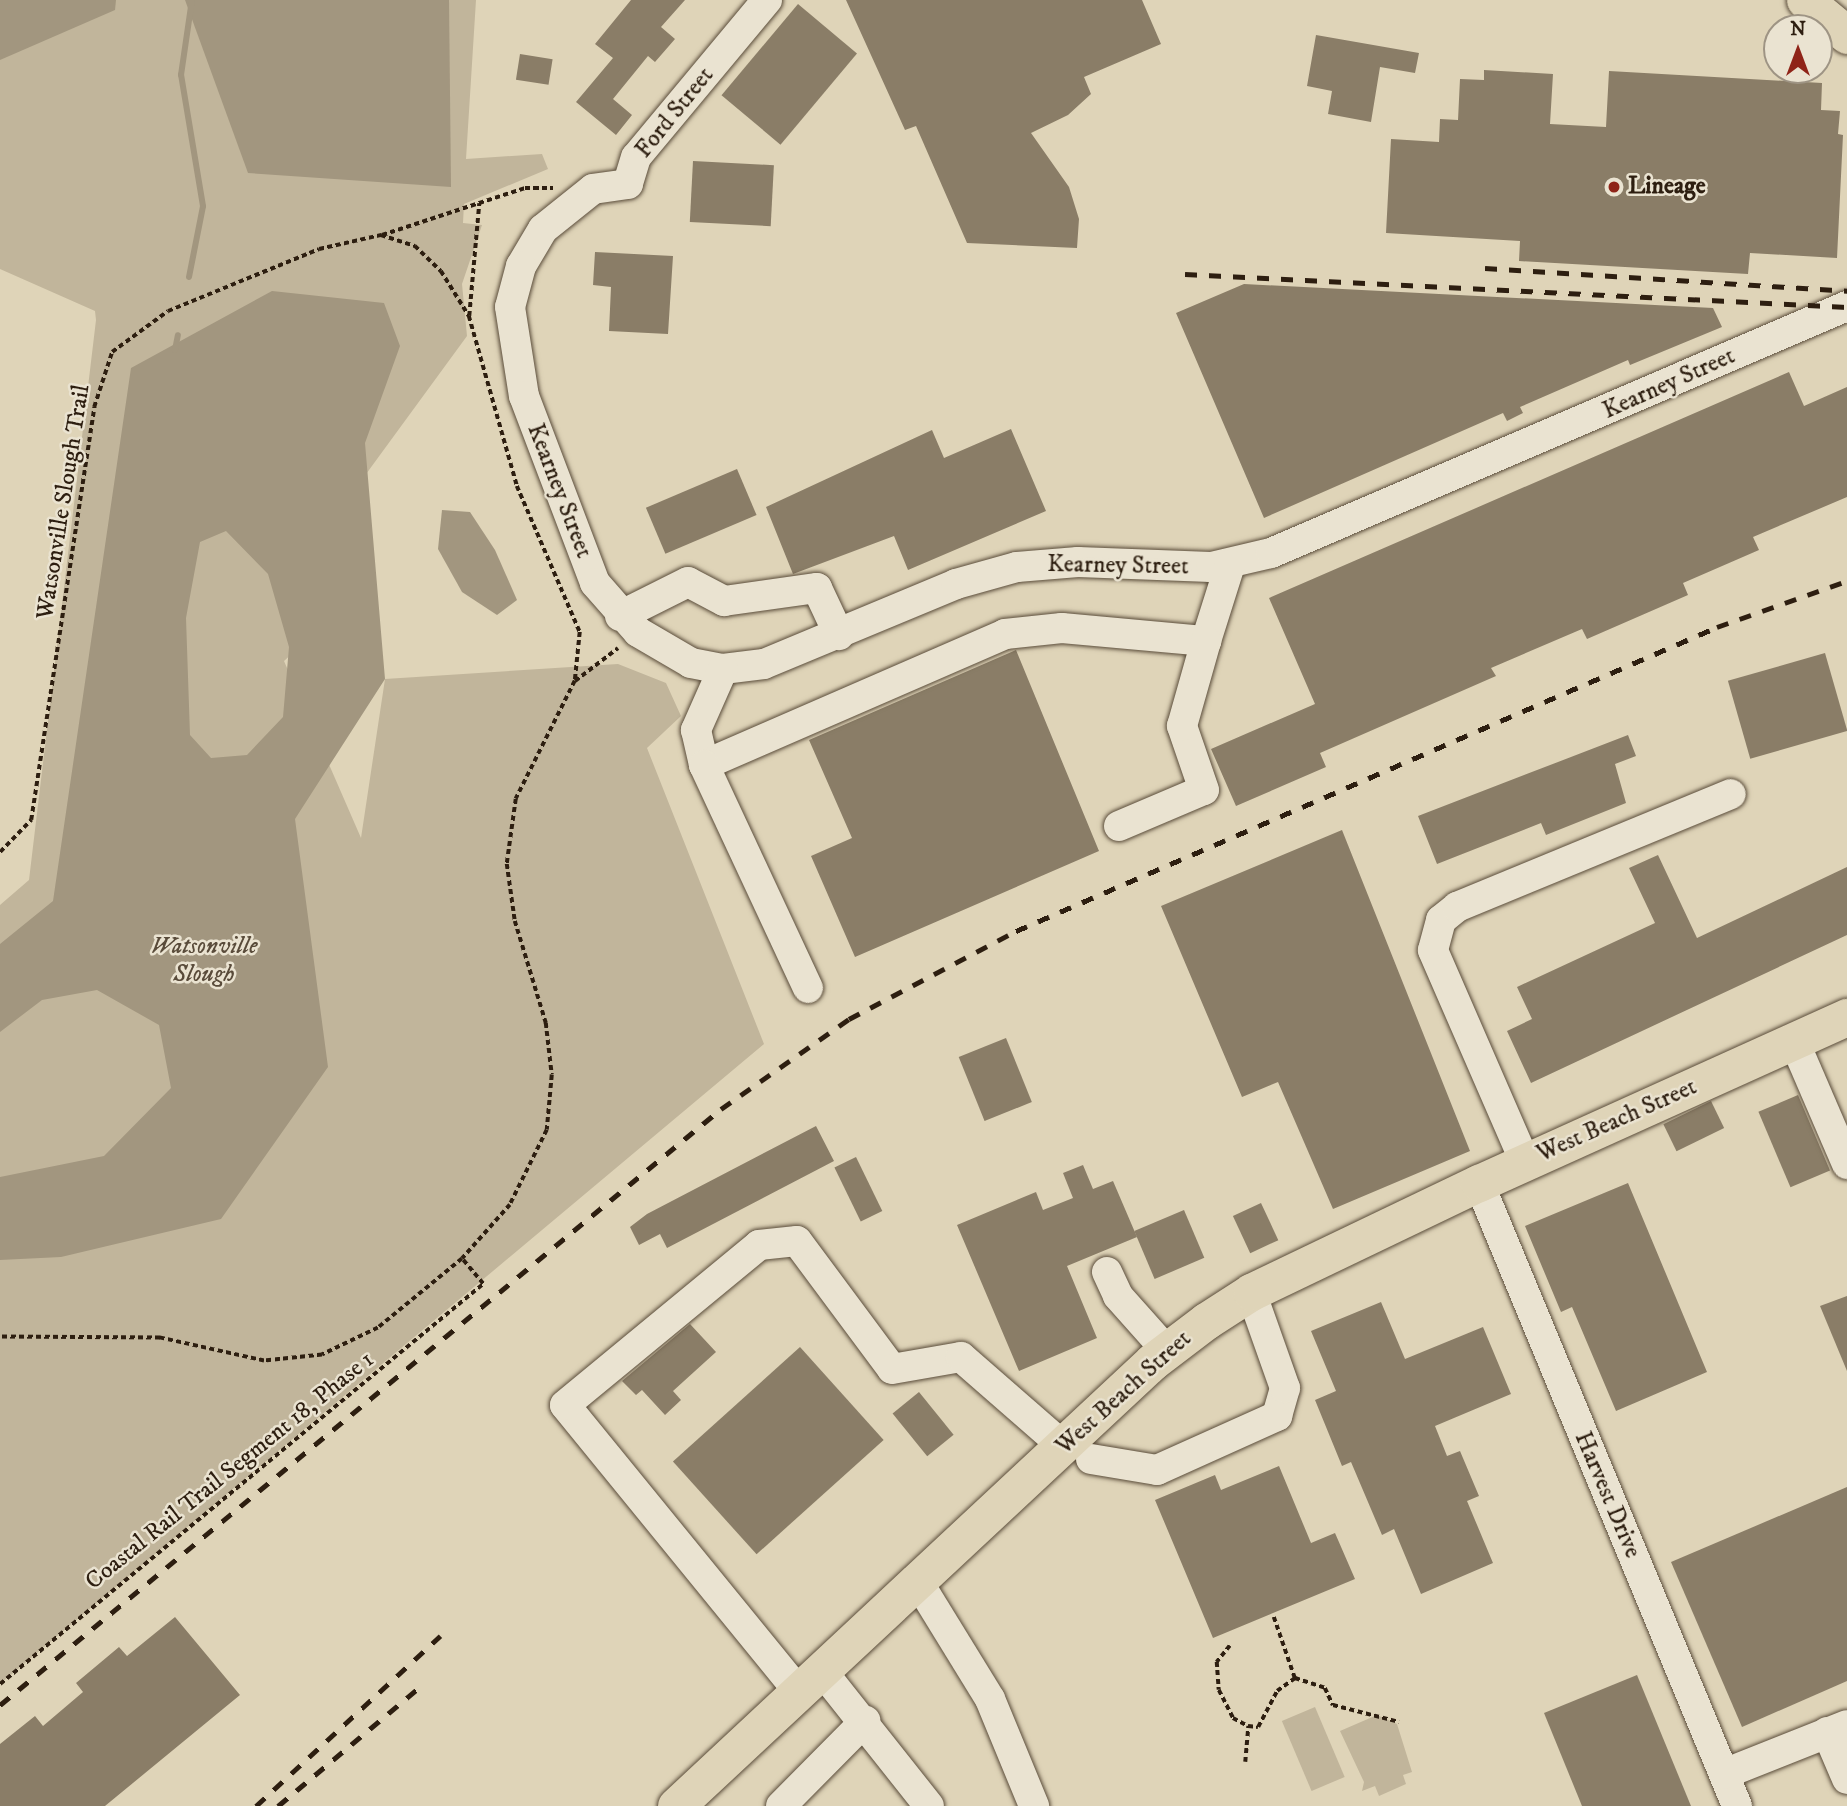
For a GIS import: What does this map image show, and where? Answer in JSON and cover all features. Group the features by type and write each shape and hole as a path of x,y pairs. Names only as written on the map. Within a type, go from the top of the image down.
{"main road":[{"path":"1805,0 1847,34"},
{"name":"West Beach Street","path":"676,1806 918,1582 1077,1453 1167,1351 1251,1293 1479,1183 1847,1017"}],"street":[{"name":"Ford Street","path":"593,189 628,184 636,157 767,0"},
{"name":"Kearney Street","path":"593,189 543,229 513,286 512,349 547,467 582,556 629,624 682,659 723,669 764,664 956,584 1017,567 1230,565 1315,539 1847,306"},
{"path":"1119,826 1204,790 1182,726 1230,565"},
{"path":"629,624 688,582 724,601 817,588 839,635"},
{"path":"704,765 1005,634 1062,628 1206,640"},
{"path":"723,669 696,730 704,765 808,988"},
{"path":"1525,1162 1433,950 1441,920 1457,907 1731,794"},
{"path":"1794,1041 1847,1164"},
{"name":"Harvest Drive","path":"1479,1183 1737,1806"},
{"path":"929,1806 865,1721 811,1682 565,1405 759,1245 797,1241 892,1369 961,1357 1077,1453 1157,1470 1278,1416 1285,1388 1251,1293"},
{"path":"1107,1272 1118,1296 1167,1351"},
{"path":"918,1582 990,1699 1034,1806"},
{"path":"781,1806 865,1721"},
{"path":"1724,1774 1837,1729 1847,1779"}],"path":[{"path":"381,236 525,188 593,189"},
{"path":"469,316 479,204"},
{"name":"Watsonville Slough Trail","path":"0,852 31,820 94,407 112,352 168,311 319,249 381,236 404,240 427,255 469,316 517,486 580,632 575,681 516,799 507,864 516,921 546,1023 552,1075 547,1130 510,1205 462,1259 378,1328 322,1355 264,1362 160,1338 0,1337"},
{"path":"575,681 629,624"},
{"name":"Coastal Rail Trail Segment 18, Phase 1","path":"0,1684 483,1284 462,1259"},
{"path":"1274,1617 1295,1678"},
{"path":"1230,1646 1217,1662 1219,1690 1233,1718 1248,1726 1258,1727 1277,1691 1295,1678"},
{"path":"1295,1678 1325,1688 1333,1705 1399,1722"},
{"path":"1245,1762 1248,1726"}],"green space":[{"path":"0,0 476,0 466,159 542,154 548,169 464,204 463,223 482,225 462,284 467,336 350,496 339,611 284,661 361,838 385,679 618,664 666,683 681,716 647,748 764,1044 0,1684 0,905 29,880 96,320 95,311 0,269"},
{"path":"1315,1707 1345,1777 1312,1791 1282,1721"},
{"path":"1377,1715 1397,1724 1412,1772 1403,1775 1406,1784 1379,1796 1375,1786 1362,1791 1364,1782 1340,1731"}],"shaded area":[{"path":"0,0 116,0 115,10 0,60"},
{"path":"185,0 449,0 451,187 248,173"},
{"path":"272,291 384,303 400,346 365,443 385,679 295,819 328,1067 221,1219 61,1257 0,1260 0,1177 104,1156 171,1088 159,1025 97,990 42,1000 0,1032 0,944 53,901 131,368","holes":["226,531 268,574 289,647 283,717 247,755 211,758 190,735 186,618 200,542"]},
{"path":"442,510 470,512 495,550 517,600 497,615 462,592 438,549"}],"building":[{"path":"631,0 685,0 661,27 675,39 655,62 648,56 613,99 632,115 616,135 576,102 613,58 595,44"},
{"path":"846,0 1142,0 1161,44 1084,77 1091,94 1068,115 1031,133 1069,187 1079,219 1077,248 967,243 916,126 905,130"},
{"path":"798,4 857,53 780,145 722,95"},
{"path":"1316,35 1419,53 1415,73 1380,67 1371,122 1328,114 1332,91 1307,86"},
{"path":"520,54 553,59 549,85 516,80"},
{"name":"Lineage","path":"1484,70 1553,74 1550,124 1606,127 1609,71 1763,80 1763,84 1822,84 1821,110 1840,111 1838,134 1843,135 1837,258 1750,253 1748,274 1519,261 1520,241 1386,233 1391,139 1439,142 1440,119 1458,120 1460,79 1484,80"},
{"path":"693,161 774,165 771,226 690,222"},
{"path":"595,252 673,256 668,334 609,331 611,287 593,285"},
{"path":"1244,284 1713,308 1722,327 1630,365 1628,360 1520,407 1523,413 1507,421 1503,413 1264,518 1176,313"},
{"path":"1789,372 1804,406 1847,387 1847,497 1753,537 1759,550 1683,583 1688,595 1587,639 1582,629 1491,668 1496,676 1320,753 1326,767 1236,806 1211,749 1315,704 1269,598"},
{"path":"1011,429 1046,511 908,570 894,536 793,574 766,507 932,430 944,458"},
{"path":"737,469 757,515 665,554 646,508"},
{"path":"1016,650 1099,851 855,957 811,856 852,838 809,740"},
{"path":"1825,653 1847,731 1750,759 1728,681"},
{"path":"1628,735 1636,756 1615,764 1626,803 1546,835 1541,823 1437,864 1418,816"},
{"path":"1342,830 1470,1151 1333,1209 1278,1082 1242,1097 1161,906"},
{"path":"1658,855 1697,938 1847,867 1847,935 1531,1083 1507,1031 1532,1019 1517,987 1655,923 1629,868"},
{"path":"1006,1038 1032,1102 985,1121 959,1057"},
{"path":"1798,1095 1830,1170 1790,1187 1758,1112"},
{"path":"1711,1101 1724,1128 1677,1151 1663,1124"},
{"path":"816,1126 834,1161 667,1248 660,1234 639,1245 630,1227 647,1214"},
{"path":"856,1157 882,1211 861,1221 834,1168"},
{"path":"1083,1165 1093,1189 1113,1181 1137,1237 1067,1266 1097,1338 1019,1371 957,1225 1036,1192 1043,1210 1073,1198 1063,1173"},
{"path":"1628,1183 1707,1372 1616,1411 1572,1307 1561,1312 1525,1226"},
{"path":"1261,1203 1278,1240 1250,1253 1233,1216"},
{"path":"1184,1210 1204,1258 1155,1279 1134,1231"},
{"path":"1847,1296 1847,1371 1820,1306"},
{"path":"1381,1302 1405,1359 1483,1327 1511,1394 1435,1426 1447,1456 1460,1451 1479,1496 1467,1501 1493,1563 1421,1594 1394,1529 1382,1535 1351,1462 1342,1466 1315,1400 1336,1391 1311,1331"},
{"path":"690,1324 716,1352 673,1391 681,1400 665,1415 642,1390 636,1395 622,1381"},
{"path":"800,1347 884,1440 757,1554 673,1461"},
{"path":"919,1392 954,1435 927,1456 893,1413"},
{"path":"1279,1466 1311,1543 1335,1533 1355,1579 1213,1638 1155,1500 1215,1475 1221,1490"},
{"path":"1847,1487 1847,1681 1742,1727 1671,1562"},
{"path":"175,1617 240,1695 105,1806 0,1806 0,1744 35,1716 43,1726 83,1692 76,1683 119,1647 127,1656"},
{"path":"1637,1675 1691,1806 1582,1806 1544,1713"}],"waterway":[{"name":"Watsonville Slough","path":"189,277 203,206 181,75 192,0"},
{"name":"Watsonville Slough","path":"175,350 178,335"}],"railway":[{"path":"1485,268 1847,291"},
{"path":"1185,274 1847,307"},
{"path":"0,1705 721,1109 849,1019 1016,931 1717,627 1847,581"},
{"path":"256,1806 440,1636"},
{"path":"278,1806 422,1685"}],"place":[{"name":"Lineage","path":"1614,187"}]}
